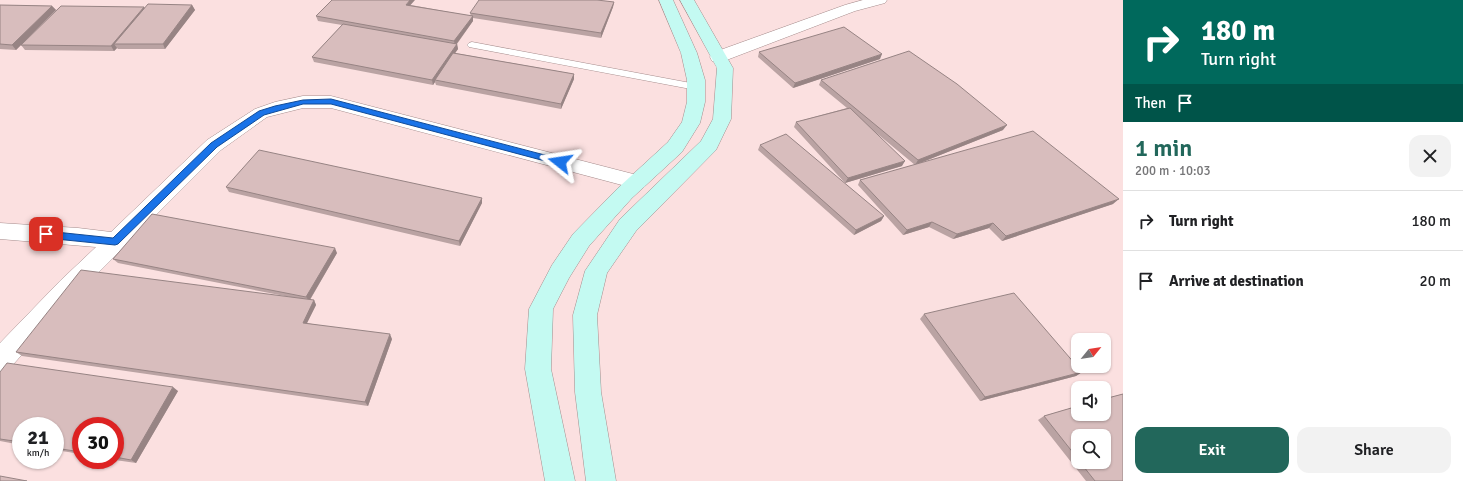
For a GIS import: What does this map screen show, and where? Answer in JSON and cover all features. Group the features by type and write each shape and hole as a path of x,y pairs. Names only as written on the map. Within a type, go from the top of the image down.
{"street":[{"path":"560,481 538,369 541,309 560,272 581,240 637,182 675,147 691,123 696,102 696,80 690,53 666,0"},
{"path":"600,481 588,392 585,315 596,271 628,225 708,145 722,119 725,68 687,0"},
{"path":"718,57 850,8 880,0"},
{"path":"0,361 68,288 214,145 261,113 275,108 303,102 331,102 637,182"},
{"path":"0,231 78,236 115,242"}],"lane":[{"path":"472,45 696,87"}],"building":[{"path":"332,0 410,0 406,5 473,16 454,41 316,16"},
{"path":"479,0 597,0 614,2 601,33 470,13"},
{"path":"148,4 192,5 163,44 114,44"},
{"path":"0,5 52,6 12,45 0,44"},
{"path":"61,6 144,7 111,46 21,45"},
{"path":"343,24 457,44 432,80 312,57"},
{"path":"844,27 882,54 795,83 759,52"},
{"path":"909,51 957,84 1007,125 918,160 821,80"},
{"path":"453,53 574,74 561,104 435,80"},
{"path":"850,108 905,161 848,178 796,122"},
{"path":"1033,131 1119,199 1006,236 993,223 957,234 932,222 907,230 860,180"},
{"path":"786,134 884,216 856,230 760,145"},
{"path":"259,150 482,198 459,241 226,187"},
{"path":"152,214 335,248 306,297 113,259"},
{"path":"81,270 314,300 303,323 390,334 365,402 16,352"},
{"path":"1014,293 1071,359 1071,373 1078,373 985,397 924,314"},
{"path":"7,363 173,387 131,460 124,459 124,417 72,417 72,451 64,449 64,417 12,417 12,441 0,439 0,372"},
{"path":"1123,394 1123,481 1095,481 1086,469 1111,469 1111,429 1071,429 1071,450 1044,416 1071,408 1071,421 1111,421 1111,397"},
{"path":"0,476 27,481 0,481"}],"route":[{"path":"46,234 78,236 115,242 214,145 261,113 289,104 303,102 331,102 560,162"}]}
